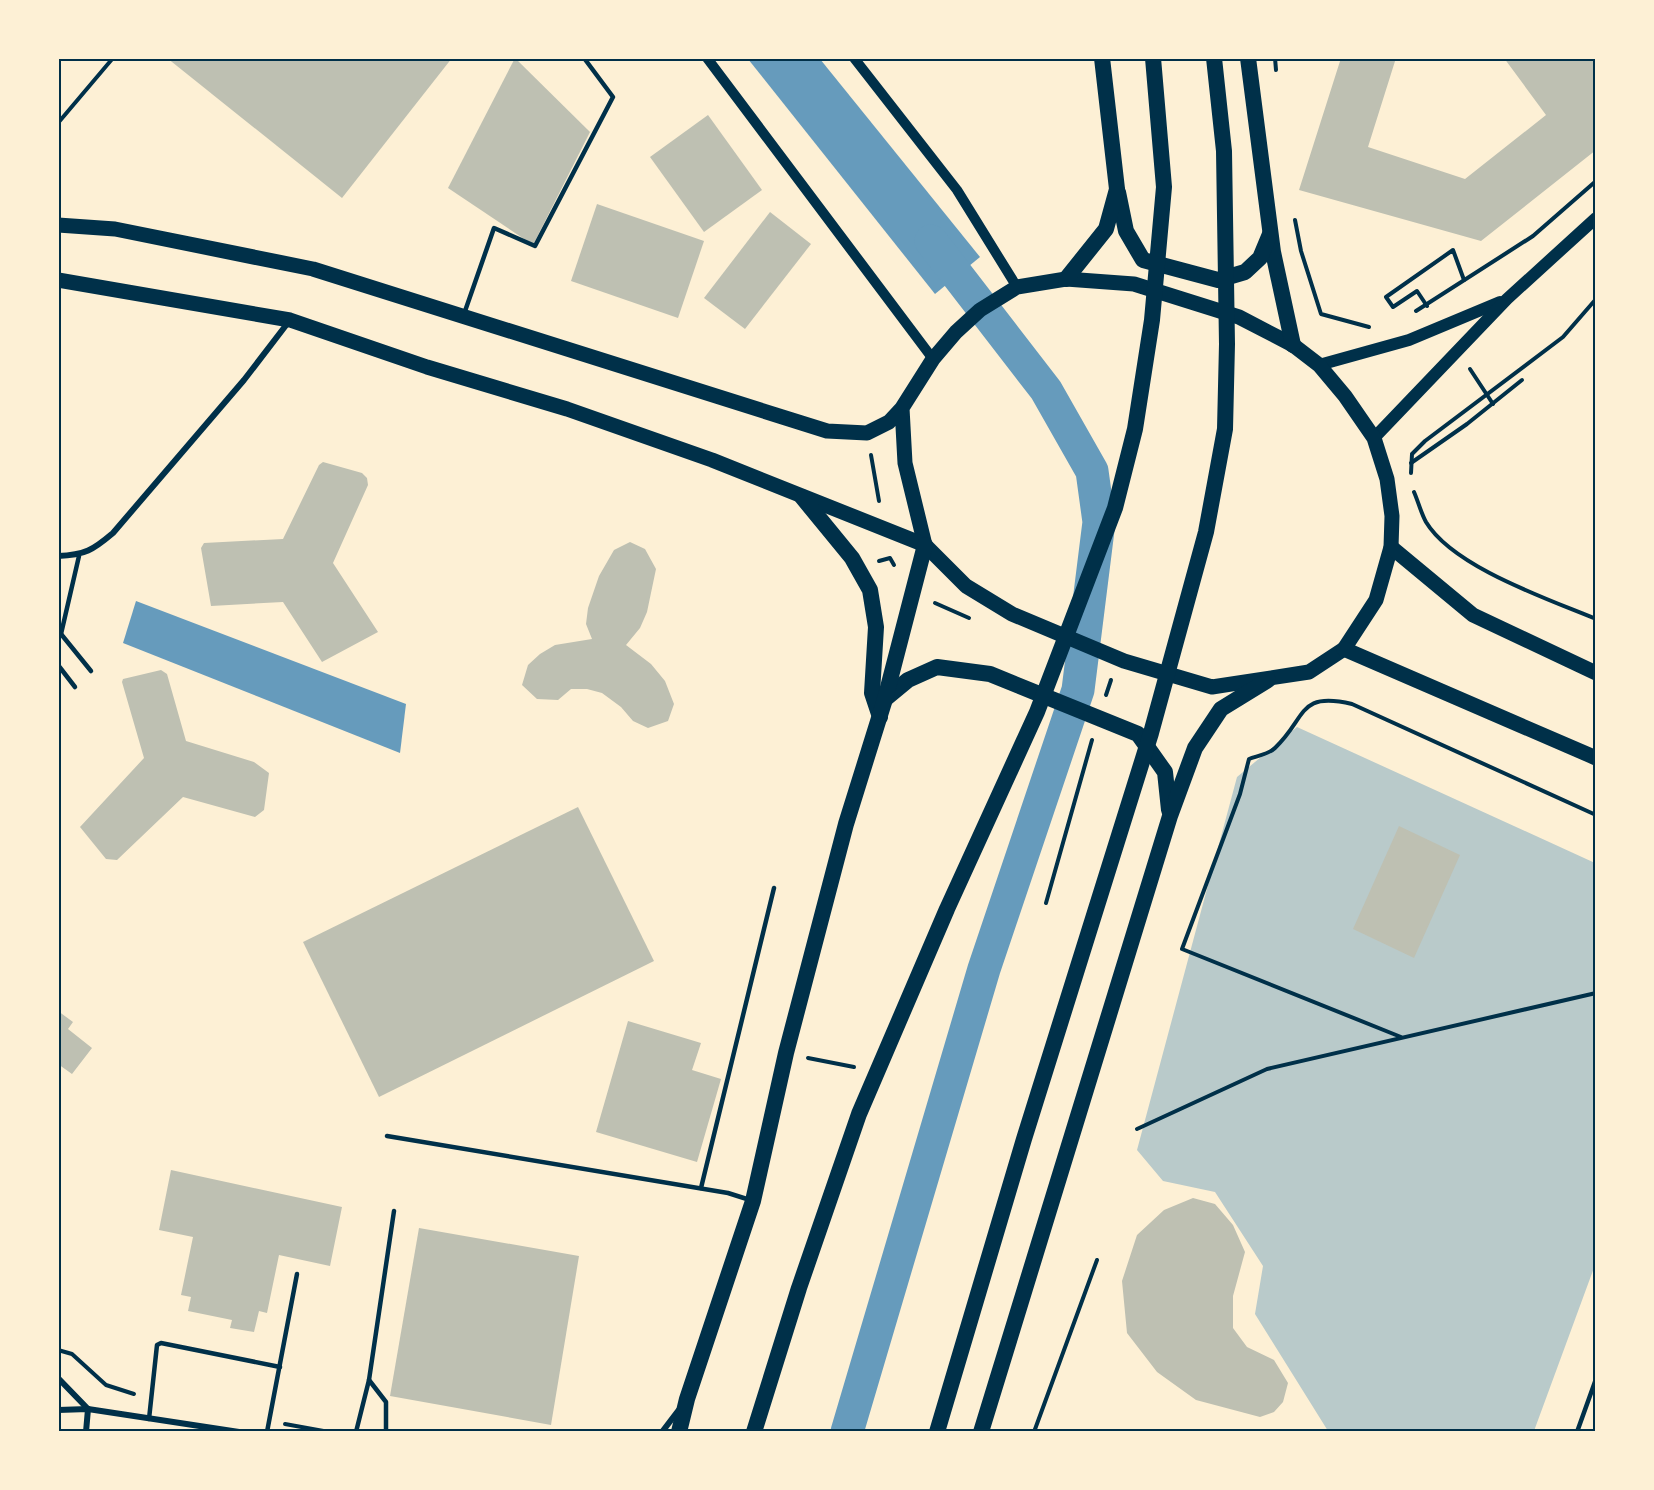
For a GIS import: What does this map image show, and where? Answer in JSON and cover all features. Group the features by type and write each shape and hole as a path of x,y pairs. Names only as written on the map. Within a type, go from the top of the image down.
{"highway":[{"path":"1102,58 1117,189 1126,231 1143,260 1218,280 1245,272 1260,258 1270,233"},
{"path":"754,1431 799,1288 859,1114 947,909 1037,712 1115,508 1135,429 1152,320 1164,187 1154,58"},
{"path":"938,1431 1024,1139 1151,733 1206,532 1225,429 1226,376 1224,151 1214,58"},
{"path":"1248,58 1270,233 1293,345"},
{"path":"1066,279 1106,229 1117,189"},
{"path":"802,497 852,558 870,590 876,627 872,693 880,717"},
{"path":"679,1431 687,1399 753,1201 786,1053 846,824 880,717 925,545"},
{"path":"885,699 908,680 938,667 990,674 1138,734 1165,772 1170,816"},
{"path":"981,1431 1170,816 1195,748 1221,709 1268,680"}],"main road":[{"path":"1374,438 1507,299 1596,218"},
{"path":"58,225 115,229 313,269 827,430 867,433 889,422 902,408 933,359 956,332 980,310 1013,289 1066,279 1134,284 1239,317 1293,345 1319,365 1374,438 1387,479 1392,516 1390,547 1376,600 1344,649 1309,672 1212,687 1124,661 1012,614 966,586 925,545 712,460 290,320 58,280"},
{"path":"1319,365 1408,340 1507,299"},
{"path":"902,408 905,463 925,545"},
{"path":"1390,547 1473,615 1596,673"},
{"path":"1344,649 1596,758"}],"street":[{"path":"707,58 933,359"},
{"path":"854,58 957,190 1013,289"},
{"path":"58,556 79,556 96,548 113,533 244,380 290,320"},
{"path":"58,1378 88,1409 86,1431"},
{"path":"662,1431 687,1399"},
{"path":"58,1410 88,1409 239,1431"}],"lane":[{"path":"464,316 494,228 535,246 613,97 584,58"},
{"path":"79,556 60,636 91,671"},
{"path":"58,665 75,687"},
{"path":"701,1188 774,888"},
{"path":"387,1136 701,1188 753,1201"},
{"path":"356,1431 369,1380 394,1211"},
{"path":"267,1431 297,1274"},
{"path":"149,1419 157,1345 160,1343 280,1367"},
{"path":"1577,1431 1596,1379"},
{"path":"369,1380 386,1402 386,1431"}],"path":[{"path":"58,123 113,58"},
{"path":"1275,58 1277,73"},
{"path":"1410,315 1533,236 1596,182"},
{"path":"1295,218 1301,251 1320,314 1369,328 1380,325"},
{"path":"1417,291 1393,306 1386,297 1453,250 1464,280"},
{"path":"1412,480 1412,454 1425,441 1563,337 1596,299"},
{"path":"1411,463 1467,424 1522,380"},
{"path":"870,447 880,502"},
{"path":"1412,488 1427,523 1455,551 1495,577 1596,619"},
{"path":"888,547 890,558"},
{"path":"1401,1037 1182,949 1240,795 1249,759 1274,750 1306,708 1328,699 1352,704 1596,815"},
{"path":"1137,1130 1267,1069 1596,993"},
{"path":"786,1053 860,1068"},
{"path":"1034,1431 1097,1260"},
{"path":"58,1350 72,1354 106,1385 151,1399"}],"shaded area":[{"path":"1297,727 1595,863 1595,1265 1534,1431 1328,1431 1255,1314 1263,1266 1215,1192 1163,1181 1137,1150 1237,777"}],"water":[{"path":"748,59 820,59 980,257 935,294"},
{"path":"136,601 406,704 400,753 123,643"}],"building":[{"path":"167,58 452,58 342,198"},
{"path":"515,58 590,132 533,245 448,188"},
{"path":"1341,58 1396,58 1368,147 1465,179 1546,115 1504,58 1596,58 1596,150 1481,241 1299,190"},
{"path":"708,115 762,190 704,232 650,157"},
{"path":"597,204 704,241 678,318 571,281"},
{"path":"770,212 811,244 745,329 704,298"},
{"path":"323,462 362,473 367,478 368,485 333,563 378,632 322,662 283,602 211,606 201,548 204,543 283,539 319,465"},
{"path":"630,542 645,549 656,569 647,612 640,628 626,645 651,664 665,681 674,704 668,721 648,728 633,721 621,707 602,693 587,689 571,689 558,700 537,699 522,685 528,665 540,654 555,645 592,639 586,624 588,608 599,576 614,550"},
{"path":"161,670 167,674 186,741 254,762 269,773 264,810 255,817 183,797 117,860 106,859 80,827 144,758 122,682 123,679"},
{"path":"578,807 654,961 379,1097 303,942"},
{"path":"1399,826 1460,855 1414,958 1353,929"},
{"path":"58,1011 73,1022 68,1029 92,1048 72,1074 58,1064"},
{"path":"628,1021 701,1043 692,1070 721,1079 697,1162 596,1132"},
{"path":"171,1170 342,1207 330,1266 279,1255 267,1313 259,1311 254,1332 230,1328 232,1320 188,1311 191,1297 181,1295 193,1237 159,1230"},
{"path":"1193,1198 1215,1204 1233,1225 1245,1252 1233,1296 1233,1328 1247,1347 1274,1360 1288,1383 1283,1402 1274,1412 1260,1417 1196,1400 1157,1372 1127,1333 1122,1281 1137,1235 1164,1210"},
{"path":"419,1228 579,1256 551,1425 390,1396"}],"waterway":[{"path":"847,1432 984,969 1078,690 1099,522 1092,471 1046,390 931,241"}]}
